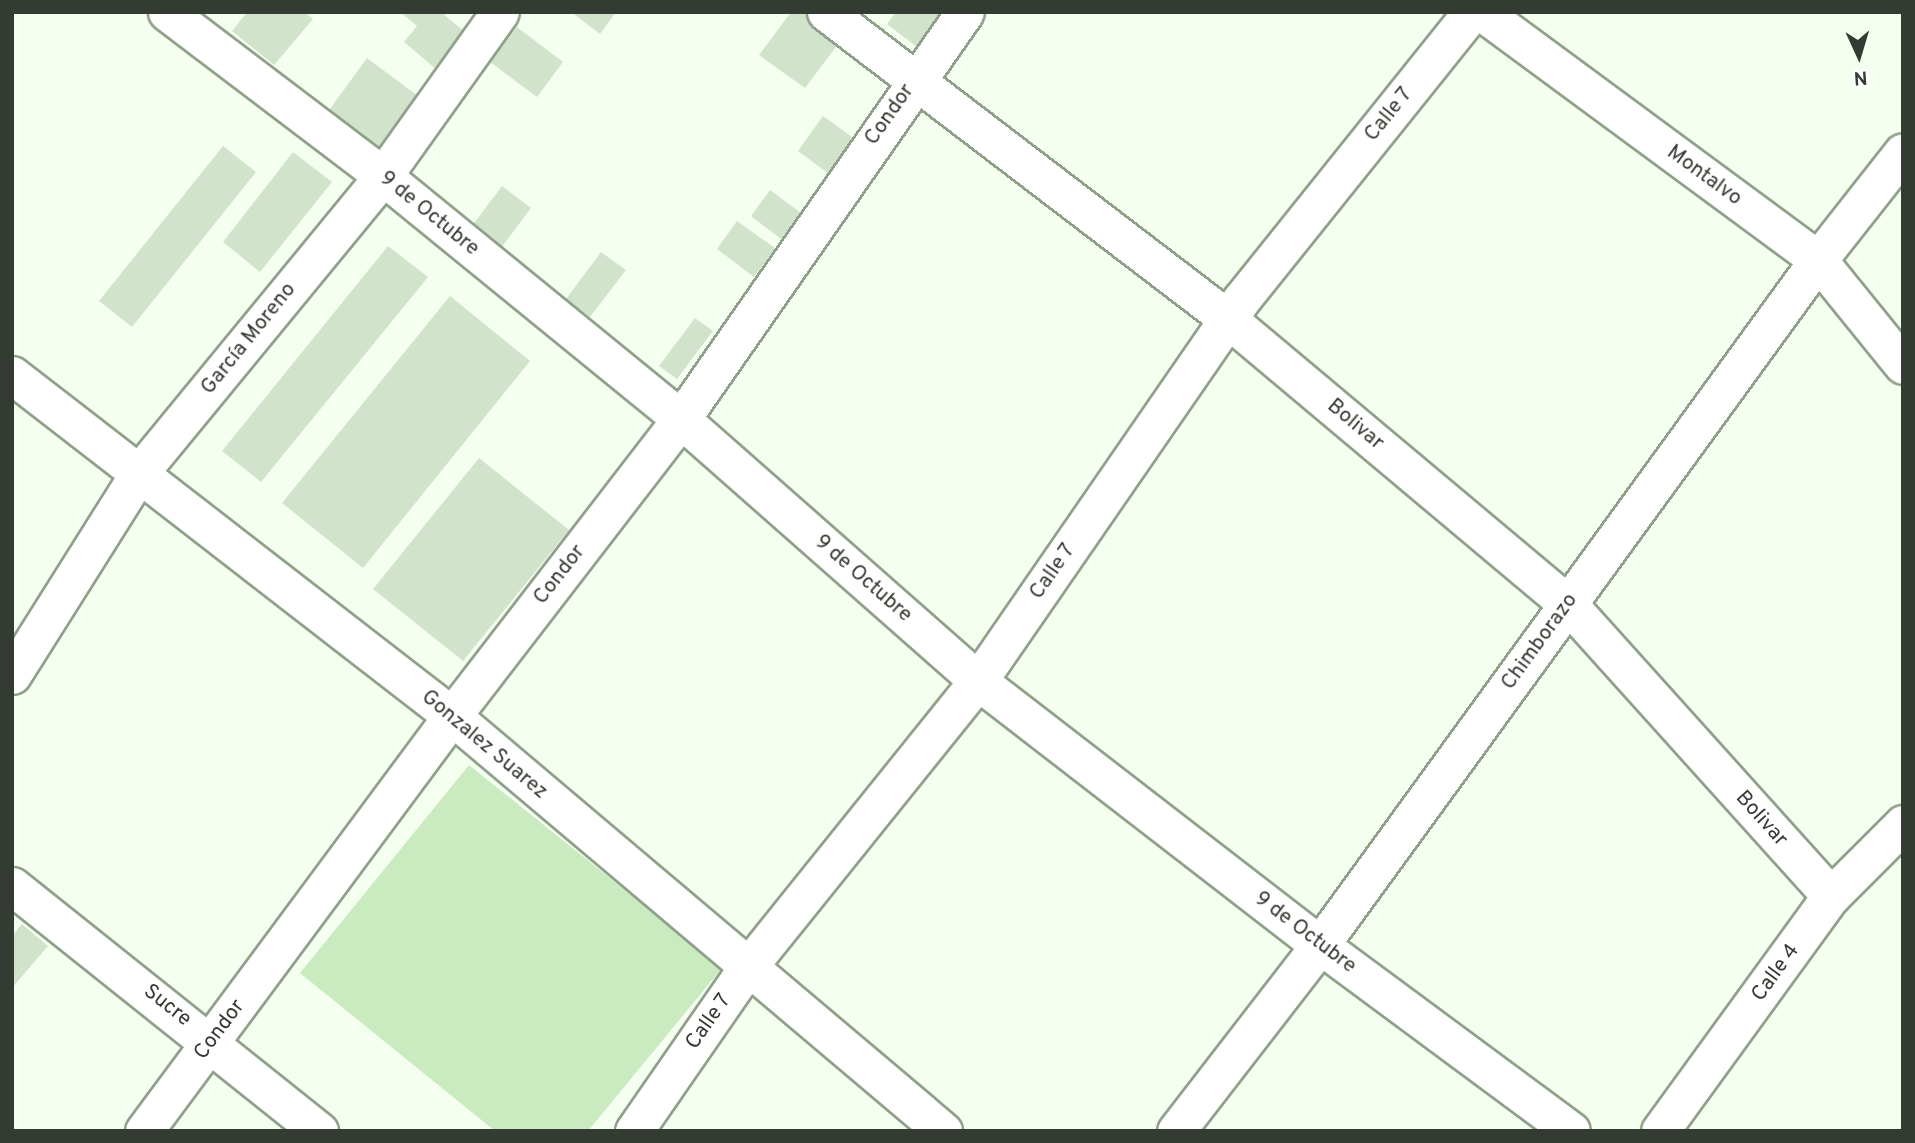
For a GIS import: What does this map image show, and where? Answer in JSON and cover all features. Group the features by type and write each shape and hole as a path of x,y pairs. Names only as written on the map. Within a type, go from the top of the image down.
{"street":[{"name":"9 de Octubre","path":"167,12 383,176 681,419 978,681 1320,945 1571,1131"},
{"name":"García Moreno","path":"12,676 140,472 383,176 500,12"},
{"name":"Bolivar","path":"826,12 1228,318 1568,604 1831,896"},
{"name":"Condor","path":"144,1131 452,716 681,419 914,80 965,12"},
{"name":"Calle 7","path":"634,1131 747,968 978,681 1228,318 1472,12"},
{"name":"Montalvo","path":"1482,12 1818,260 1903,365"},
{"name":"Chimborazo","path":"1176,1131 1320,945 1818,260 1903,152"},
{"name":"Gonzalez Suarez","path":"12,375 452,716 943,1131"},
{"name":"Calle 4","path":"1660,1131 1831,896 1903,824"},
{"name":"Sucre","path":"12,886 212,1041 319,1131"}],"green space":[{"path":"469,765 722,968 588,1131 495,1131 300,973"}],"building":[{"path":"247,12 305,12 313,19 274,65 232,31"},
{"path":"400,12 441,12 466,33 436,69 404,42 417,26"},
{"path":"571,12 616,12 600,34"},
{"path":"791,12 807,12 842,39 805,88 759,55"},
{"path":"896,12 941,12 948,18 922,51 887,24"},
{"path":"517,27 563,62 537,97 490,62"},
{"path":"367,58 418,96 378,150 327,113"},
{"path":"823,116 855,139 829,174 798,151"},
{"path":"223,146 256,172 132,327 99,301"},
{"path":"293,152 332,182 260,272 223,242"},
{"path":"502,186 531,208 498,252 469,230"},
{"path":"770,190 801,213 781,239 751,216"},
{"path":"737,221 775,248 754,277 717,249"},
{"path":"388,246 428,277 261,482 222,451"},
{"path":"601,252 626,270 590,317 566,299"},
{"path":"450,296 530,361 363,568 282,503"},
{"path":"695,318 713,331 677,379 659,366"},
{"path":"479,458 569,530 463,661 373,589"},
{"path":"22,924 48,946 12,988 12,936"}]}
